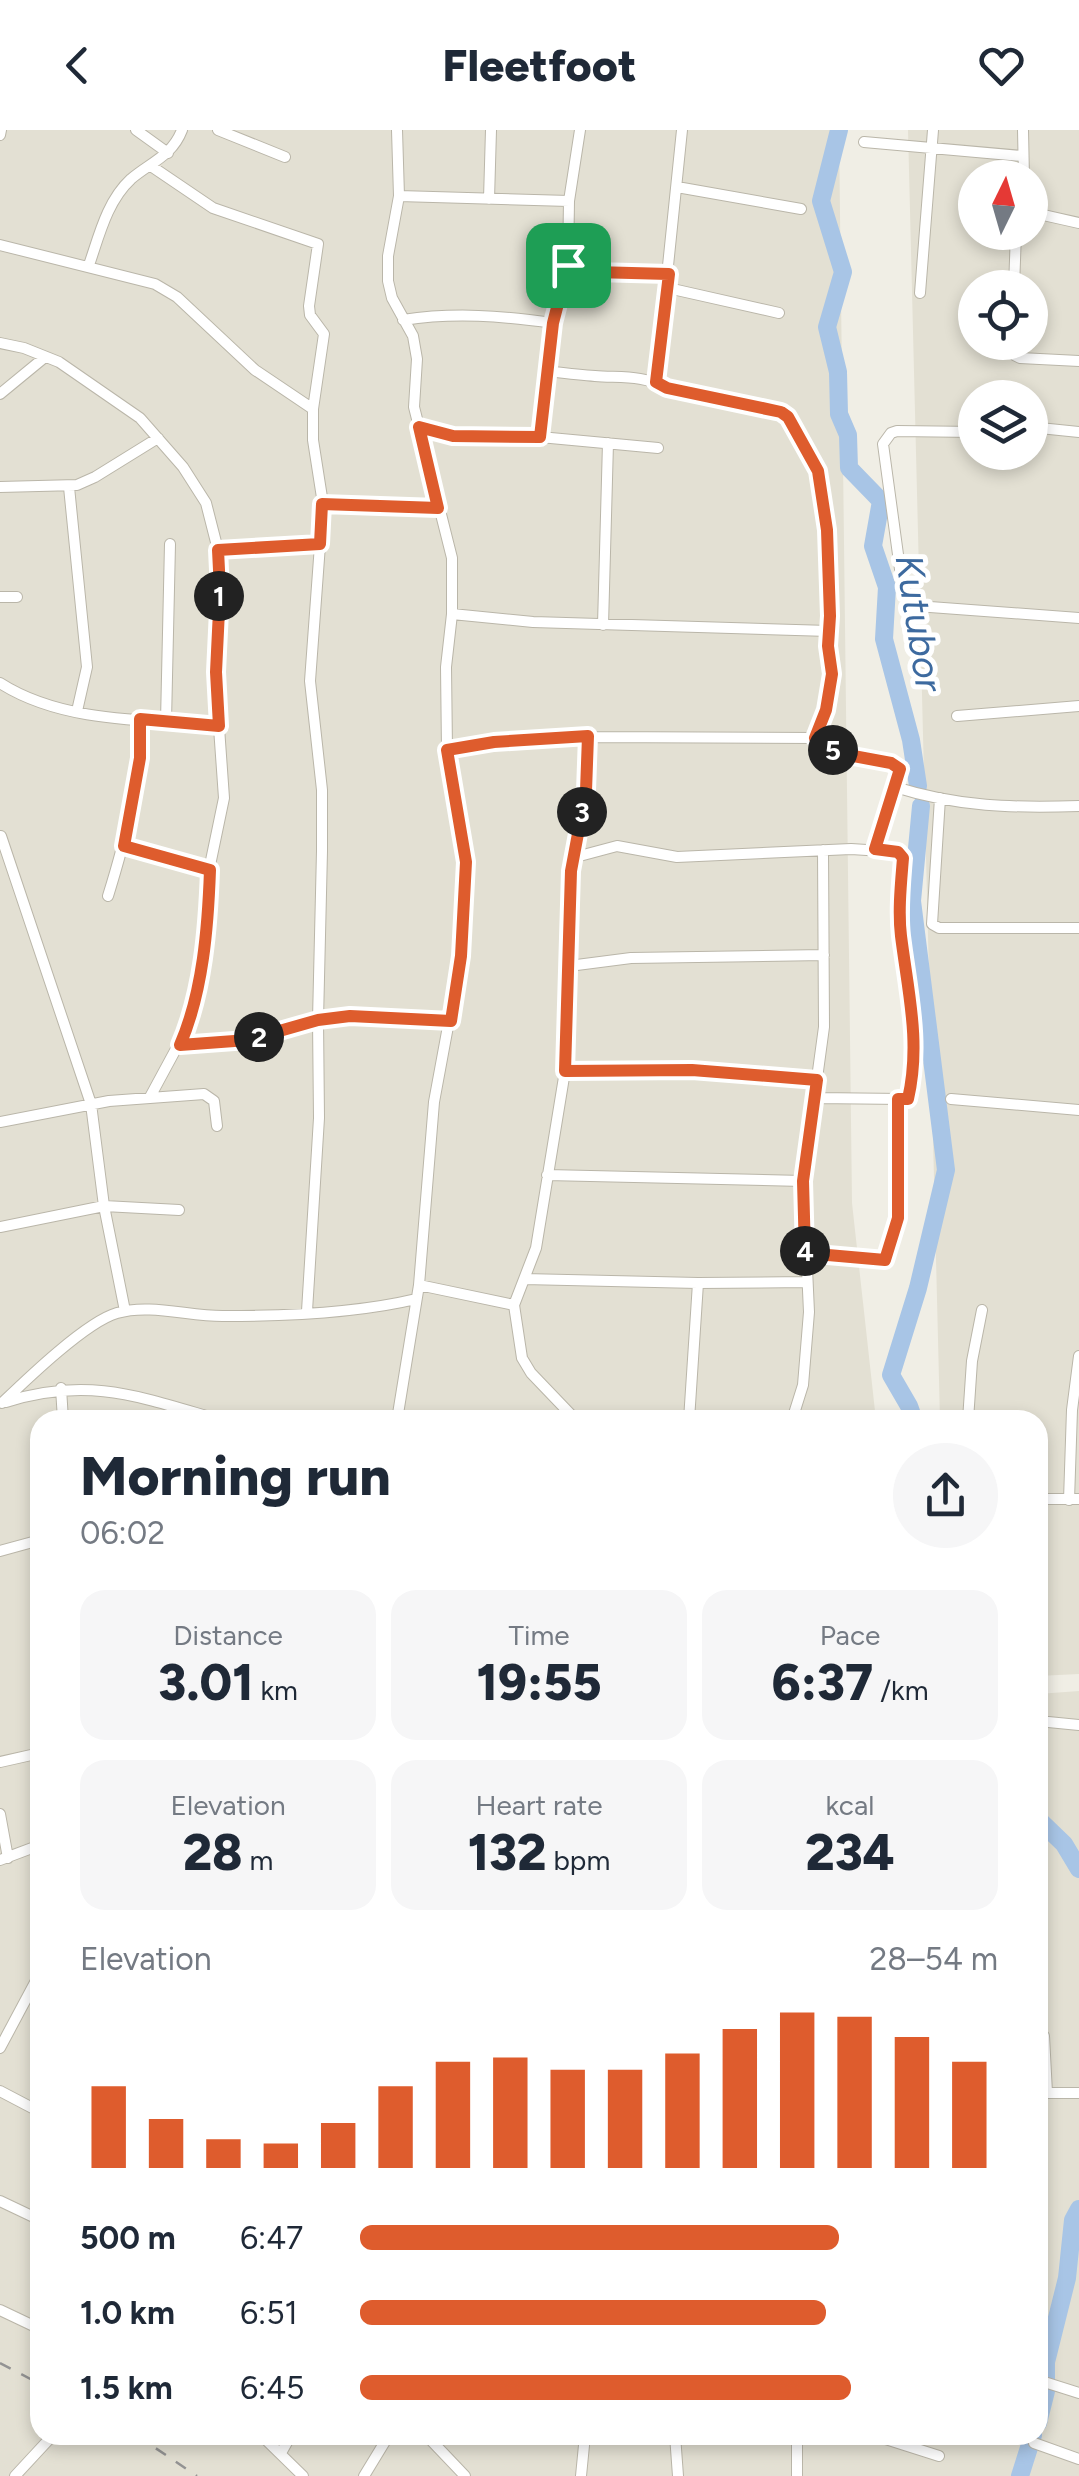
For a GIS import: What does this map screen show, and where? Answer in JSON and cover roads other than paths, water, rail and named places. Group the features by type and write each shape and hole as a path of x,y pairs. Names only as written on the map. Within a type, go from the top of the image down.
{"street":[{"path":"136,130 168,153"},
{"path":"89,266 116,198 130,180 176,145 182,130"},
{"path":"218,130 285,157"},
{"path":"397,130 399,196 388,256 388,280 392,298 413,336 417,359 414,407 452,558 452,614 446,667 447,750 466,862 461,956 434,1102 418,1286 399,1410"},
{"path":"489,199 491,130"},
{"path":"540,437 553,323 568,265 569,201 580,130"},
{"path":"656,382 682,130"},
{"path":"920,293 933,130"},
{"path":"1022,160 1023,130"},
{"path":"864,142 1022,156"},
{"path":"151,166 213,208 318,244 309,306 310,315 324,334 313,409 322,504 310,660 322,797 320,1118 307,1311"},
{"path":"676,187 800,209"},
{"path":"399,196 569,201"},
{"path":"1048,216 1079,223"},
{"path":"0,245 155,284 178,297 256,370 313,409"},
{"path":"568,265 594,272 669,274"},
{"path":"668,288 779,312"},
{"path":"404,320 442,314 492,314 553,323"},
{"path":"0,343 60,362 140,418 206,503 218,550 216,672 224,798 210,870 208,916 190,1022 150,1097"},
{"path":"0,394 45,357"},
{"path":"1048,359 1079,361"},
{"path":"546,371 627,376 667,388 768,406 788,417 811,455 822,485 827,530 832,674 829,698 815,738"},
{"path":"419,427 453,436 540,437 658,448"},
{"path":"1048,429 1079,432"},
{"path":"958,432 897,430 883,444 902,584 910,599 930,608 1079,618"},
{"path":"0,486 69,486 96,477 158,438"},
{"path":"602,625 608,443"},
{"path":"69,486 87,668 77,711"},
{"path":"322,504 438,508"},
{"path":"166,721 170,544"},
{"path":"218,550 320,544"},
{"path":"0,597 17,597"},
{"path":"452,614 602,625 829,631"},
{"path":"2,687 77,711 219,726"},
{"path":"958,716 1079,706"},
{"path":"108,896 124,846 140,758 140,719"},
{"path":"447,750 506,740 588,736 815,738 837,753 900,769 875,849"},
{"path":"566,1410 530,1373 522,1358 514,1305 536,1248 565,1071 572,858 586,791 588,736"},
{"path":"895,787 968,805 1006,809 1079,806"},
{"path":"940,798 932,924 939,928 1079,928"},
{"path":"1,836 91,1104 104,1206 125,1311"},
{"path":"124,846 210,870"},
{"path":"572,858 617,846 677,857 875,849 898,852 903,858 900,934 910,986 915,1055 907,1099 898,1218 888,1257 880,1260 805,1253"},
{"path":"795,1410 803,1385 809,1312 803,1181 824,1027 823,850"},
{"path":"569,966 631,958 824,955"},
{"path":"180,1045 248,1040 318,1020 389,1016 451,1021"},
{"path":"565,1071 692,1070 817,1080"},
{"path":"0,1122 91,1104 150,1097 210,1096 217,1126"},
{"path":"816,1098 907,1099"},
{"path":"950,1099 1079,1110"},
{"path":"547,1176 803,1181"},
{"path":"0,1227 104,1206 180,1210"},
{"path":"524,1279 698,1284 807,1282"},
{"path":"690,1410 698,1284"},
{"path":"418,1286 514,1305"},
{"path":"1,1403 30,1375 102,1320 125,1311 222,1316 374,1309 416,1299"},
{"path":"969,1410 972,1361 982,1310"},
{"path":"1048,1499 1074,1499 1072,1410 1079,1356"},
{"path":"1,1403 61,1388 111,1389 186,1410"},
{"path":"61,1388 62,1410"},
{"path":"0,1550 30,1542"},
{"path":"1048,1722 1079,1725"},
{"path":"0,1762 30,1755"},
{"path":"0,1814 4,1859 30,1849"},
{"path":"0,2048 30,2001"},
{"path":"0,2091 30,2107"},
{"path":"1048,2093 1079,2093"},
{"path":"0,2200 30,2215"},
{"path":"0,2310 30,2324"},
{"path":"1048,2383 1079,2393"},
{"path":"15,2476 44,2445"},
{"path":"273,2445 303,2476"},
{"path":"281,2453 285,2445"},
{"path":"364,2476 383,2445"},
{"path":"436,2445 465,2476"},
{"path":"580,2476 584,2445"},
{"path":"676,2445 678,2476"},
{"path":"797,2445 797,2476"},
{"path":"904,2445 939,2456"},
{"path":"1040,2445 1079,2459"}],"waterway":[{"name":"Kutubor","path":"839,130 821,201 843,272 827,327 838,372 839,414 848,435 849,468 881,501 873,546 887,587 884,639 911,740 918,786"},
{"name":"Kutubor","path":"910,1410 891,1375 918,1288 946,1170 912,901 921,806"},
{"name":"Kutubor","path":"1048,1829 1064,1844 1079,1869"},
{"name":"Kutubor","path":"1048,2354 1067,2278 1073,2220 1079,2209"},
{"name":"Kutubor","path":"1020,2476 1030,2445"}],"railway":[{"path":"0,2363 30,2379"},
{"path":"151,2445 197,2476"}]}
